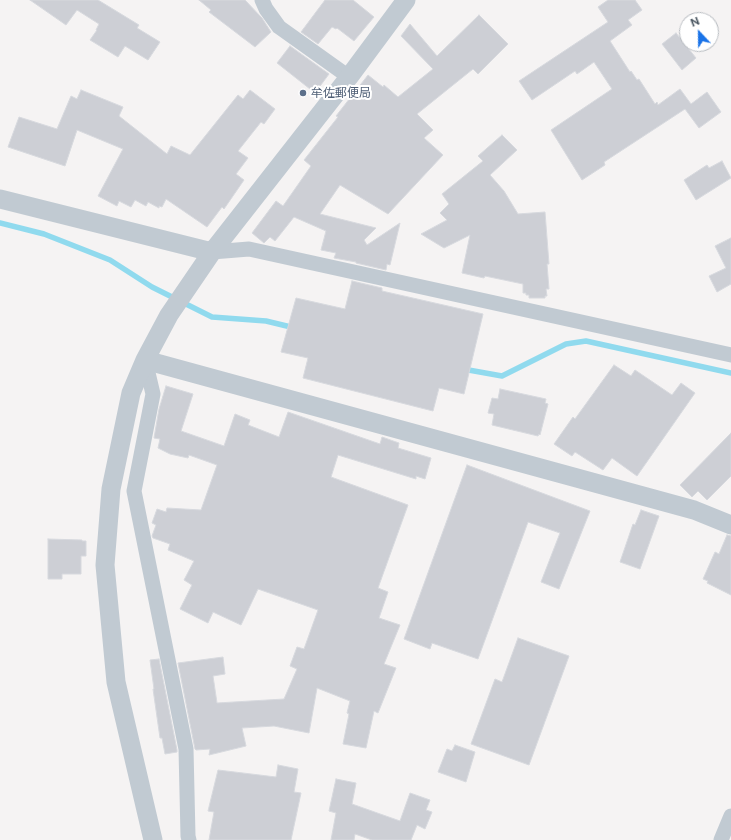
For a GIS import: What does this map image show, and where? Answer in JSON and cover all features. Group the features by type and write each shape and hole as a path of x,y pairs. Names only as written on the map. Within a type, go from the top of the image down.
{"street":[{"path":"262,0 266,10 279,27 349,77"},
{"path":"153,840 116,682 105,566 111,490 131,393 145,360 169,315 212,252 349,77 406,0"},
{"path":"0,199 212,252 249,249 731,356"},
{"path":"145,360 694,510 731,525"},
{"path":"145,360 153,394 134,491 186,749 189,840"},
{"path":"721,840 731,816"}],"building":[{"path":"30,0 98,0 139,25 137,28 160,42 148,60 125,46 118,57 90,40 99,24 77,10 66,25"},
{"path":"199,0 245,0 262,18 271,32 255,47 209,12 211,10"},
{"path":"325,0 353,0 374,17 354,41 337,28 332,27 318,44 301,32"},
{"path":"608,0 635,0 642,10 628,20 632,25 610,41 630,72 631,71 637,80 639,79 655,104 657,102 658,105 680,89 691,104 707,92 721,112 699,128 685,109 604,162 605,165 582,180 551,130 612,89 594,62 577,74 575,71 532,100 519,81 608,22 598,7"},
{"path":"479,15 508,44 478,74 473,69 417,114 433,130 424,138 443,155 388,214 340,185 320,214 376,228 364,240 367,245 400,223 390,265 387,264 386,270 334,258 336,253 321,250 326,231 294,217 275,241 270,237 264,243 252,233 276,201 283,206 311,166 304,160 338,117 336,116 368,75 383,87 384,85 398,97 433,69 401,36 410,24 437,56"},
{"path":"676,33 679,37 679,52 691,52 696,58 682,70 662,44"},
{"path":"290,46 329,74 315,93 277,63"},
{"path":"81,90 123,107 119,116 167,154 171,146 190,155 238,95 243,99 250,90 275,109 264,124 261,122 238,151 248,158 236,174 244,180 224,209 222,207 207,227 166,199 162,207 159,206 159,208 148,202 146,206 135,200 131,207 119,201 117,206 98,196 123,149 77,130 65,166 8,147 19,117 57,129 71,96 77,99"},
{"path":"502,135 517,150 490,175 504,191 518,214 545,212 549,264 547,264 549,289 546,289 547,296 545,296 545,298 529,298 529,295 523,293 523,284 462,273 470,235 444,248 421,234 447,220 440,213 449,204 442,194 483,161 478,156"},
{"path":"722,161 731,178 696,200 684,180 707,165 709,168"},
{"path":"731,238 731,284 717,292 709,276 726,268 715,246"},
{"path":"352,281 382,288 382,291 483,314 464,394 439,388 433,411 303,378 308,358 281,352 296,298 345,309"},
{"path":"614,365 631,376 635,370 672,395 681,383 695,393 637,476 612,458 603,470 575,452 572,456 554,444 573,417 575,419"},
{"path":"166,386 193,394 181,431 224,446 235,414 250,420 248,425 279,437 288,412 380,444 382,437 399,443 398,448 431,458 425,479 416,476 416,479 338,455 331,477 408,505 378,588 388,592 379,618 400,625 384,664 396,668 378,713 374,711 366,748 343,744 350,701 317,688 309,733 274,726 242,728 246,746 209,755 210,749 195,749 178,663 223,657 225,674 213,676 217,703 284,699 297,669 290,666 297,647 304,649 318,610 258,589 241,625 213,612 208,623 180,609 192,585 184,580 194,561 168,550 170,544 153,538 152,536 156,525 152,523 157,509 166,512 167,508 201,510 217,465 189,455 188,458 170,454 158,448 160,439 154,438 159,409"},
{"path":"500,389 546,399 545,403 548,404 540,435 539,434 538,436 492,425 494,414 488,413 492,398 498,399"},
{"path":"731,433 731,476 707,500 698,491 692,497 680,485"},
{"path":"467,465 590,511 559,589 541,582 560,533 528,522 478,659 432,643 430,649 404,639"},
{"path":"641,510 659,516 640,569 620,562 633,524 635,525"},
{"path":"727,535 731,536 731,595 707,583 708,581 703,579 715,552 719,554"},
{"path":"48,539 86,541 86,556 81,556 81,574 62,574 62,579 48,579"},
{"path":"518,638 569,656 529,765 471,744 495,679 502,682"},
{"path":"159,659 177,750 177,752 165,754 162,738 160,738 150,660"},
{"path":"455,745 475,752 466,782 438,772 447,749 452,751"},
{"path":"278,765 298,769 294,792 301,793 291,840 209,840 214,812 208,811 218,770 276,777"},
{"path":"336,779 356,783 352,804 400,821 410,793 430,800 426,810 432,812 425,829 417,825 411,840 372,840 355,834 354,840 331,840 336,813 329,811"}],"waterway":[{"path":"0,223 44,234 110,260 152,287 212,317 266,321 295,328"},
{"path":"463,369 502,376 566,344 586,341 731,373"}],"place":[{"name":"牟佐郵便局","path":"303,93"}]}
